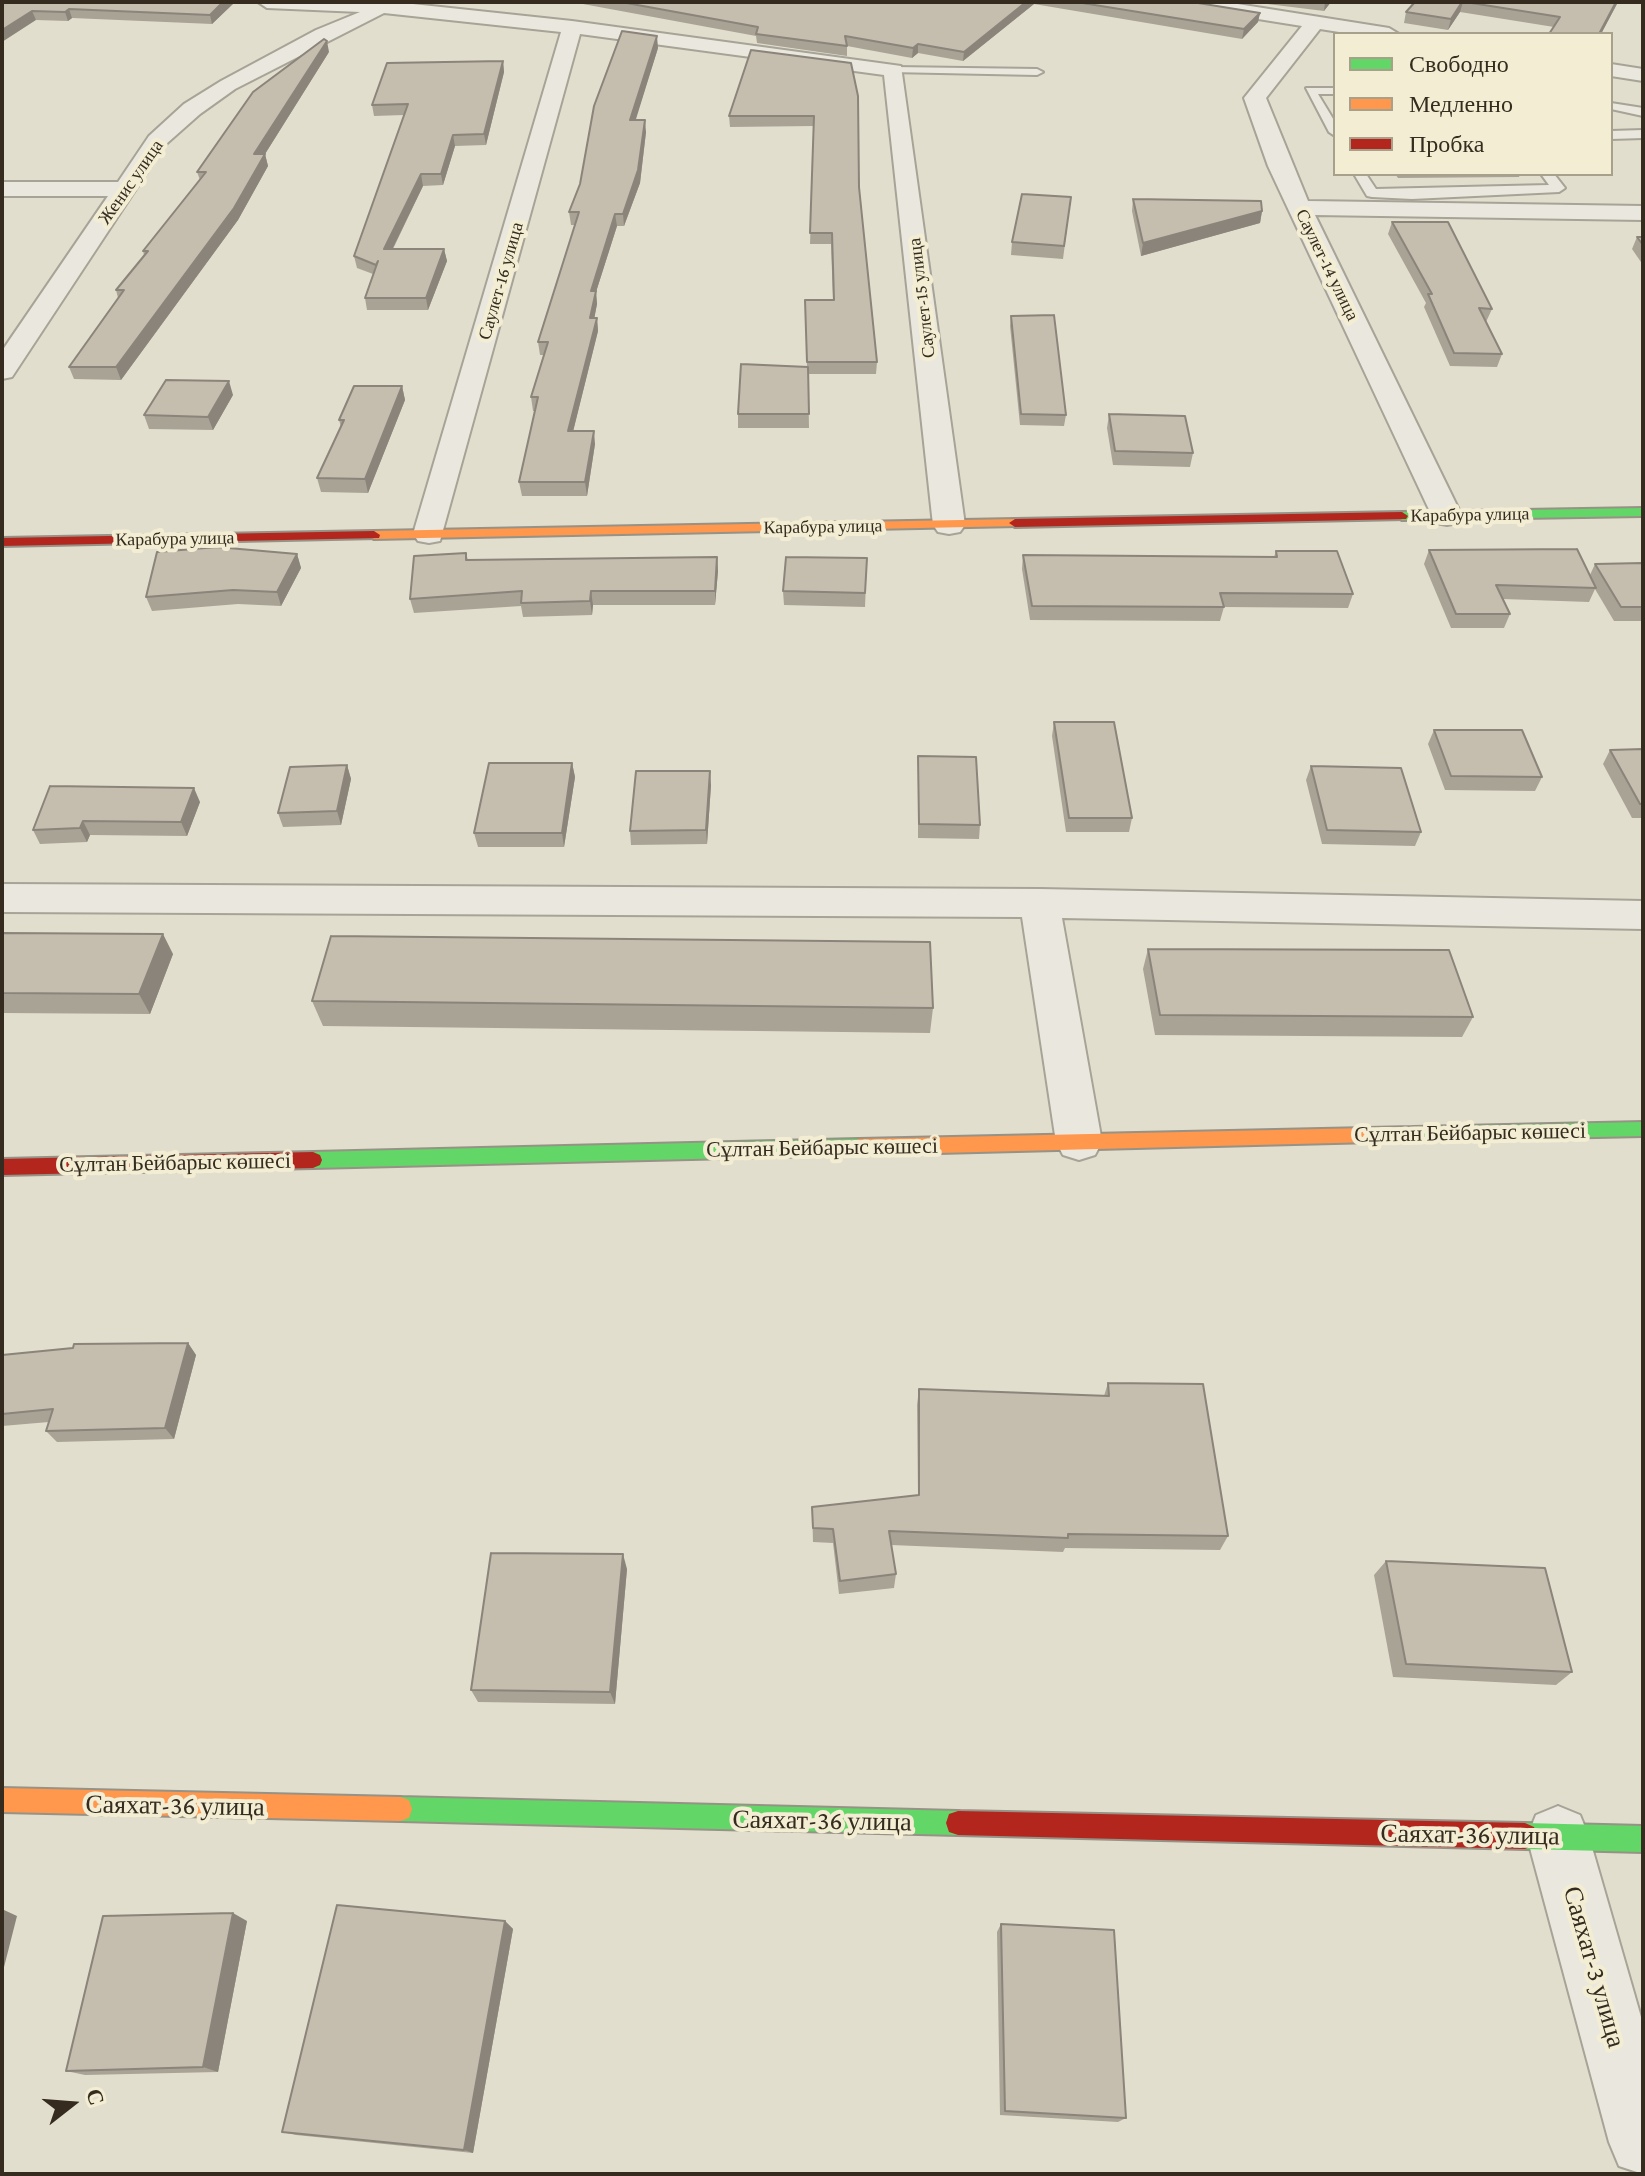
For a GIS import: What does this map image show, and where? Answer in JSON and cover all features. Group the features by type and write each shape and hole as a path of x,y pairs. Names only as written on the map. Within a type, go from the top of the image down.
{"street":[{"path":"267,2 391,5 894,70"},
{"path":"1189,2 1370,32"},
{"name":"Женис улица","path":"2,371 157,141 192,109 228,85 323,34 391,5"},
{"name":"Саулет-14 улица","path":"1315,22 1255,98 1279,166 1447,516"},
{"name":"Саулет-16 улица","path":"429,534 572,27"},
{"name":"Саулет-15 улица","path":"894,70 949,525"},
{"path":"1613,70 1643,75"},
{"path":"2,189 126,189"},
{"path":"1300,208 1643,213"},
{"name":"Карабура улица","path":"2,542 1643,512"},
{"path":"2,898 1040,903 1643,915"},
{"path":"1040,903 1079,1142"},
{"name":"Сұлтан Бейбарыс көшесі","path":"2,1167 1643,1129"},
{"name":"Саяхат-36 улица","path":"2,1800 1643,1839"},
{"name":"Саяхат-3 улица","path":"1558,1837 1643,2142"}],"lane":[{"path":"894,70 1037,72"},
{"path":"1333,91 1310,90 1333,129"},
{"path":"1613,106 1643,112"},
{"path":"1613,135 1643,134"},
{"path":"1361,176 1372,193 1412,195 1559,188 1549,176"}],"building":[{"path":"2,2 223,2 210,15 69,9 65,12 32,11 2,30"},
{"path":"621,2 1026,2 964,52 918,44 913,48 845,36 847,46 756,34 758,27"},
{"path":"1076,2 1192,2 1260,13 1244,29"},
{"path":"1415,2 1462,2 1451,19 1406,12"},
{"path":"1465,2 1616,2 1600,32 1550,32 1560,17"},
{"path":"622,31 657,36 630,120 645,120 638,170 623,214 615,214 591,291 596,291 590,318 597,318 568,431 594,431 585,482 519,482 538,397 531,397 548,342 538,342 579,212 569,212 580,184 594,106"},
{"path":"324,39 327,41 254,154 265,154 234,208 116,367 69,367 124,290 116,290 148,251 143,251 206,172 197,172 253,92"},
{"path":"751,50 851,63 858,96 859,187 877,362 807,362 805,300 834,300 832,233 810,233 814,116 729,116"},
{"path":"503,61 484,134 453,135 441,174 421,174 384,249 444,249 426,298 365,298 378,261 376,265 354,256 408,104 372,105 387,63"},
{"path":"1022,194 1071,197 1064,246 1012,242"},
{"path":"1133,199 1261,201 1262,211 1143,243"},
{"path":"1392,222 1448,222 1492,309 1479,308 1502,354 1454,353 1428,294 1432,294"},
{"path":"1054,315 1066,415 1021,414 1011,316"},
{"path":"741,364 808,367 809,414 738,414"},
{"path":"166,380 229,381 208,417 144,415"},
{"path":"354,386 402,386 365,479 317,478 344,420 339,420"},
{"path":"1109,414 1185,416 1193,453 1115,451"},
{"path":"217,547 297,554 277,592 233,590 146,597 157,552"},
{"path":"1577,549 1596,588 1496,585 1510,614 1456,614 1429,550"},
{"path":"1276,551 1337,551 1353,594 1220,593 1224,607 1032,606 1023,555 1277,557"},
{"path":"466,553 466,560 717,557 715,591 591,591 590,601 521,603 522,591 410,599 414,556"},
{"path":"786,557 867,558 865,593 783,591"},
{"path":"1643,563 1643,607 1621,607 1595,564"},
{"path":"1054,722 1114,722 1132,818 1069,818"},
{"path":"1434,730 1522,730 1542,777 1451,776"},
{"path":"1643,749 1643,804 1640,804 1610,750"},
{"path":"918,756 976,757 980,825 919,824"},
{"path":"489,763 572,763 562,833 474,833"},
{"path":"347,765 337,811 278,813 290,767"},
{"path":"1311,766 1401,768 1421,832 1327,830"},
{"path":"636,771 710,771 706,830 630,831"},
{"path":"50,786 194,788 181,822 83,821 80,828 33,830"},
{"path":"2,933 163,934 139,994 2,993"},
{"path":"331,936 930,942 933,1008 312,1001"},
{"path":"1148,949 1449,950 1473,1017 1160,1015"},
{"path":"188,1343 165,1428 46,1431 53,1409 2,1414 2,1355 73,1348 74,1344"},
{"path":"1108,1383 1203,1384 1228,1536 1068,1534 1068,1538 889,1531 896,1574 840,1581 833,1529 813,1528 812,1507 919,1495 919,1389 1109,1396"},
{"path":"491,1553 623,1554 610,1692 471,1690"},
{"path":"1386,1561 1545,1568 1572,1672 1406,1664"},
{"path":"337,1905 505,1921 464,2150 282,2132"},
{"path":"233,1913 203,2067 66,2071 103,1916"},
{"path":"1001,1924 1114,1930 1126,2118 1005,2111"}],"traffic: fast":[{"path":"1402,516 1643,512"},
{"path":"1414,1134 1643,1129"},
{"path":"313,1160 859,1147"},
{"path":"400,1809 958,1823"},
{"path":"1525,1836 1643,1839"}],"traffic: slow":[{"path":"374,535 1015,523"},
{"path":"859,1147 1414,1134"},
{"path":"2,1800 400,1809"}],"traffic: jam":[{"path":"1015,523 1402,516"},
{"path":"2,542 374,535"},
{"path":"2,1167 313,1160"},
{"path":"958,1823 1525,1836"}]}
